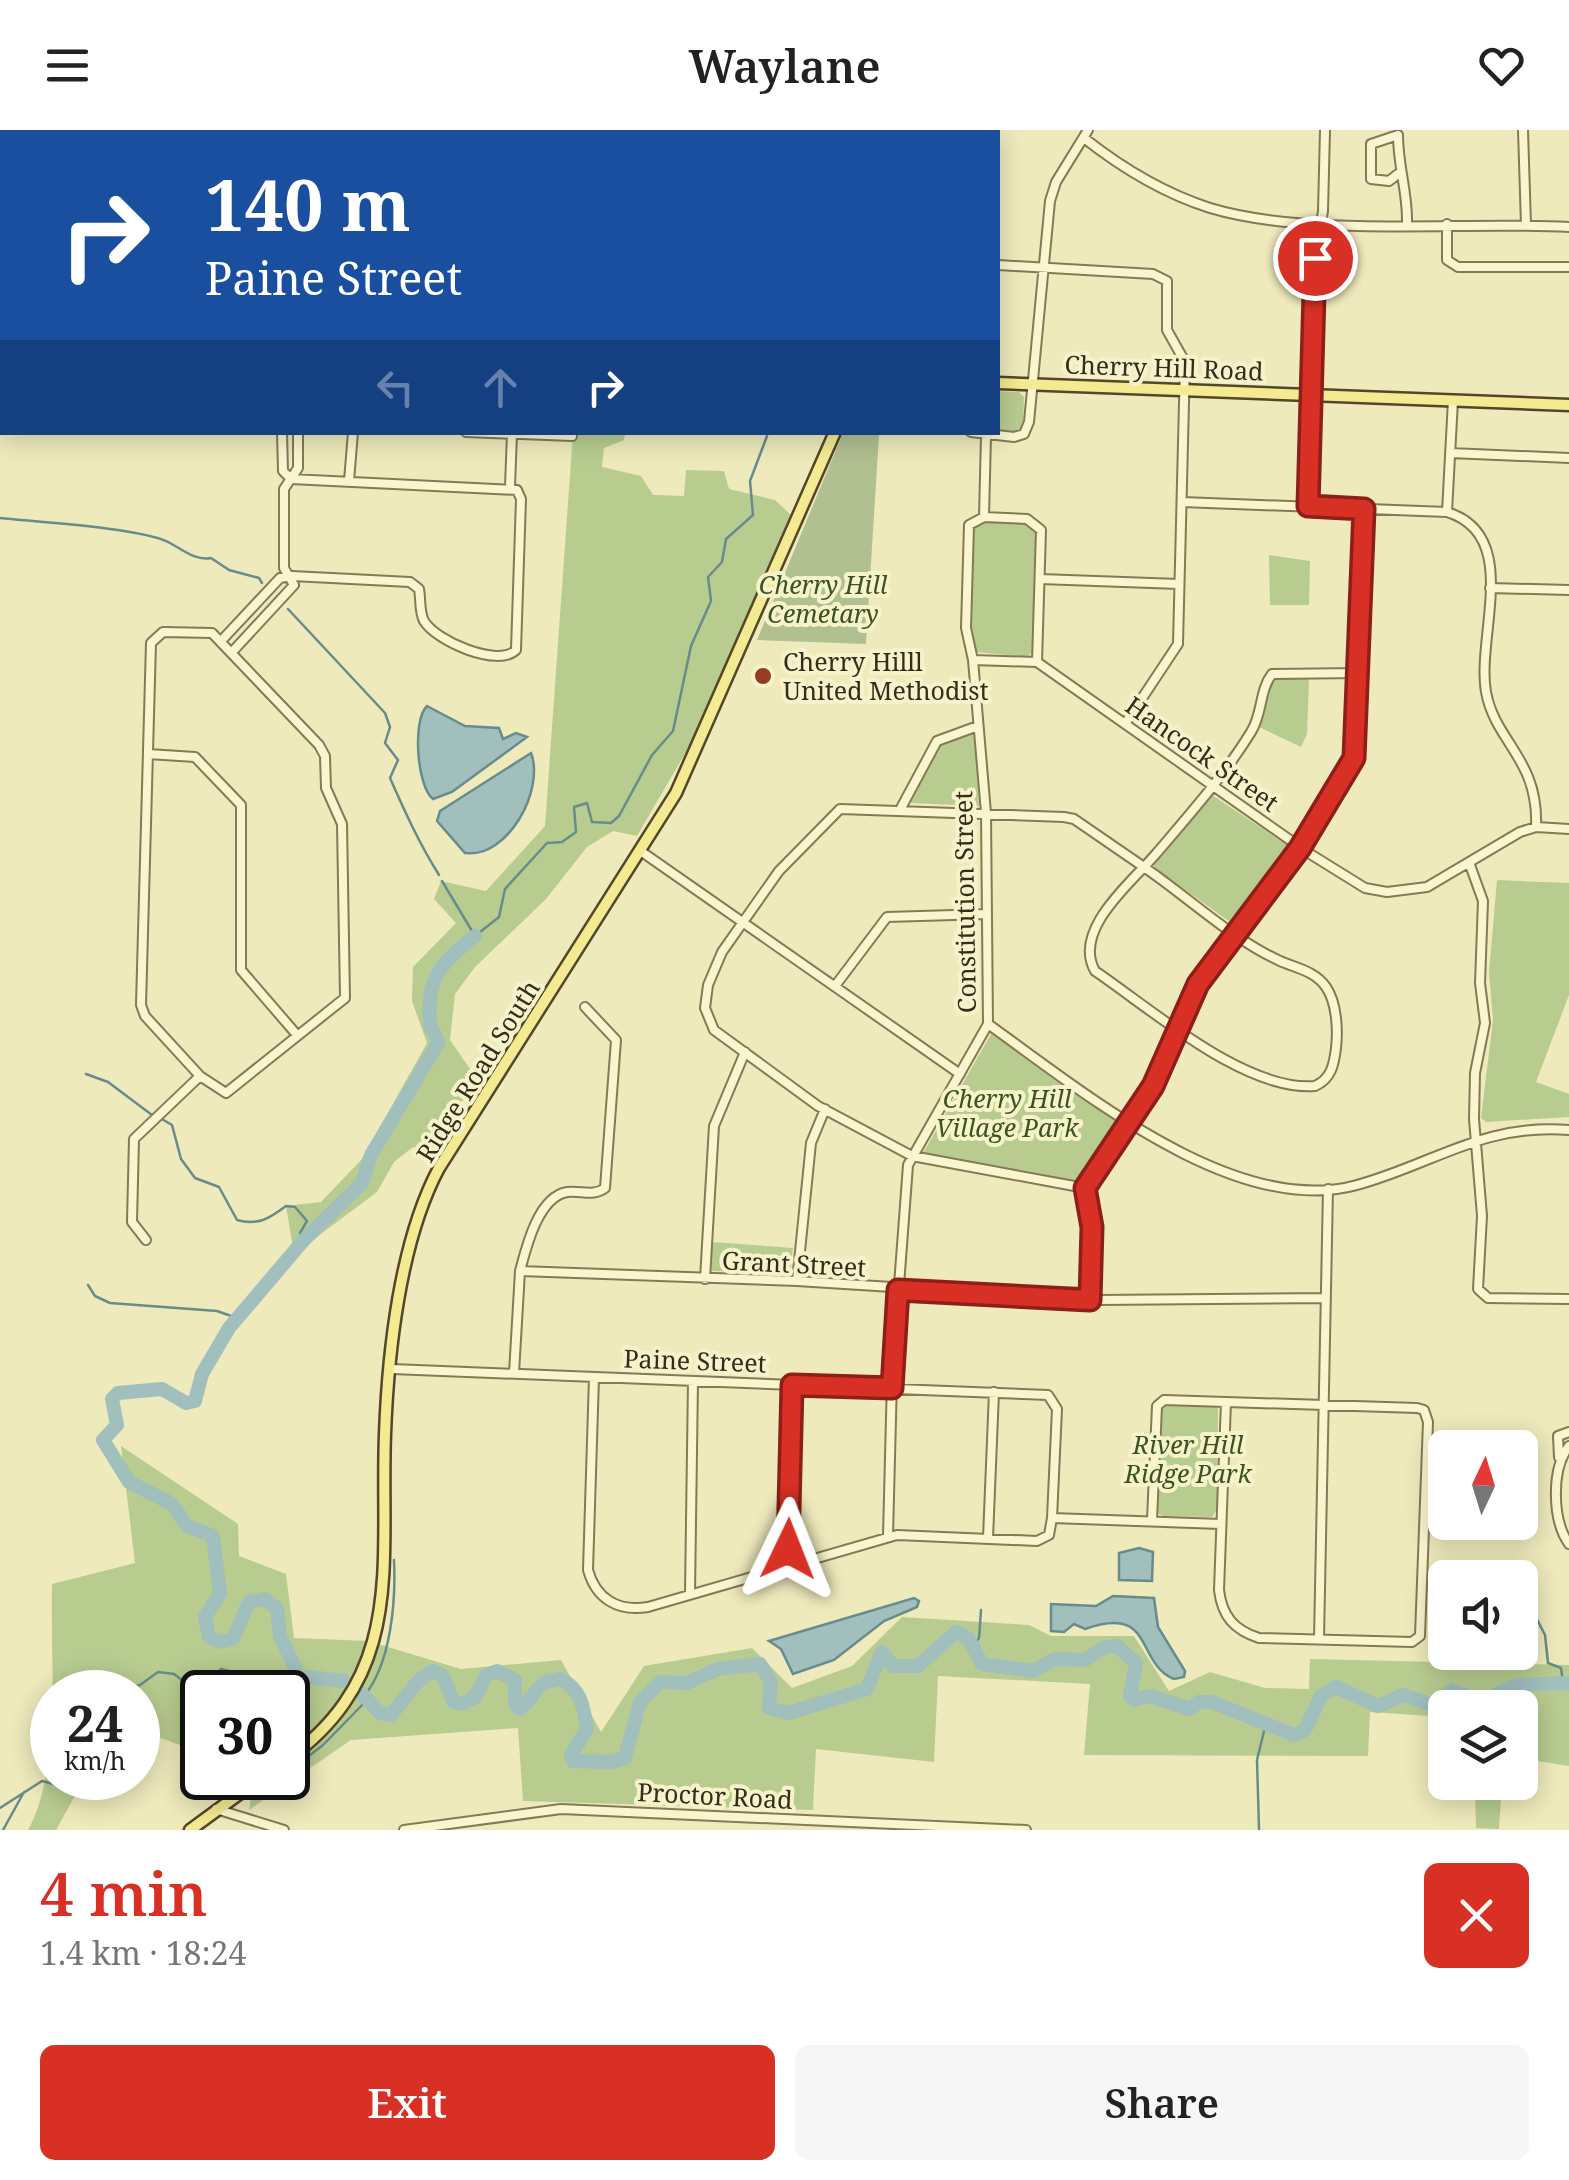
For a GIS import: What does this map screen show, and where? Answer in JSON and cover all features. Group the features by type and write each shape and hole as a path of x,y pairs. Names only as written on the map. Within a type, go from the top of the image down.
{"main road":[{"name":"Cherry Hill Road","path":"1000,382 1569,405"},
{"name":"Ridge Road South","path":"310,1738 342,1707 377,1638 386,1577 385,1435 392,1370 410,1244 430,1185 642,852 709,725 834,435"},
{"path":"190,1830 229,1800"}],"street":[{"path":"243,130 286,130"},
{"path":"1308,506 1315,258 1322,222 1325,130"},
{"path":"1523,130 1526,224"},
{"path":"982,435 1024,434 1052,191 1086,134 1148,182 1188,200 1247,215 1322,222 1569,227"},
{"path":"1398,174 1389,181 1371,179 1371,144 1398,135 1398,174 1408,188 1408,224"},
{"path":"1447,224 1447,260 1458,267 1569,267"},
{"path":"1000,265 1165,278 1167,330 1185,362 1178,644 1124,724"},
{"path":"1447,512 1453,400"},
{"path":"282,435 283,471 291,479 510,486"},
{"path":"233,651 294,585 284,568 284,490 298,468 298,435"},
{"path":"349,481 351,435"},
{"path":"222,640 280,578 410,582 420,592 421,612 430,628 485,656 510,656 517,646 522,499 510,486 512,435"},
{"path":"542,435 572,436"},
{"name":"Constitution Street","path":"888,1536 898,1290 903,1211 912,1156 988,1024 986,813 973,660 966,628 969,525 984,517 986,436"},
{"path":"1450,452 1569,458"},
{"path":"1182,502 1447,512 1477,530 1489,557 1486,688 1530,776 1536,828"},
{"path":"1090,1300 1092,1227 1085,1188 1130,1124 1198,984 1300,848 1354,758 1364,509"},
{"path":"973,660 1036,662 1040,530 1035,522 984,517"},
{"path":"1040,579 1179,584"},
{"path":"1490,588 1569,590"},
{"path":"163,632 212,633 222,640 320,745 326,788 342,824 345,998 229,1093 217,1091 200,1076 145,1016 141,1005 151,643 163,632"},
{"name":"Hancock Street","path":"1036,662 1348,880 1387,892 1427,887 1506,839 1536,828 1569,830"},
{"path":"1085,1188 912,1156 824,1109 714,1030 706,1008 713,968 779,871 840,809 900,808 1074,819 1144,868 1272,957 1306,970 1326,986 1336,1024 1330,1075 1315,1086 1282,1082 1213,1052 1179,1028 1091,964 1093,929 1144,868 1213,786 1258,720 1263,690 1272,674 1358,672"},
{"path":"900,808 938,741 945,735 978,726"},
{"path":"148,754 194,757 242,805 241,970 297,1035"},
{"path":"642,852 960,1074"},
{"path":"1470,864 1483,901 1480,983 1485,1022 1476,1074 1475,1139 1482,1216 1480,1294 1488,1298 1569,1299"},
{"path":"834,986 887,917 987,914"},
{"path":"514,1373 520,1271 527,1244 552,1199 562,1193 599,1192 605,1188 616,1040 584,1007"},
{"path":"988,1024 1130,1124 1242,1179 1328,1190 1385,1176 1475,1139 1539,1127 1569,1130"},
{"path":"705,1279 714,1126 745,1052"},
{"path":"146,1240 132,1222 134,1139 200,1076"},
{"path":"797,1281 811,1143 824,1109"},
{"path":"1318,1639 1328,1190"},
{"name":"Grant Street","path":"520,1271 797,1281 1090,1300 1324,1298"},
{"name":"Paine Street","path":"392,1370 1048,1395 1056,1403 1052,1518"},
{"path":"594,1377 587,1564 592,1583 611,1603 629,1609 888,1536 1045,1540 1052,1518 1221,1524"},
{"path":"690,1593 693,1381"},
{"path":"792,1385 788,1549 792,1564"},
{"path":"988,1538 994,1392"},
{"path":"1152,1520 1157,1406 1164,1400 1417,1408 1426,1412 1418,1639 1259,1638 1241,1631 1228,1619 1220,1595 1226,1402"},
{"path":"1569,1432 1558,1436 1557,1510 1569,1544"},
{"path":"1560,1458 1569,1446"},
{"path":"216,1809 284,1830"},
{"name":"Proctor Road","path":"404,1830 561,1809 1026,1830"}],"green space":[{"path":"1000,391 1019,392 1024,397 1023,428 1018,433 1000,432"},
{"path":"573,435 625,435 624,440 604,448 602,467 641,476 653,495 684,496 686,470 724,471 729,489 775,500 791,515 690,745 637,836 613,831 587,847 546,899 475,967 455,994 450,1040 477,1079 427,1153 413,1147 394,1162 377,1192 294,1254 286,1206 321,1202 362,1159 427,1043 412,1001 413,967 456,923 434,899 441,881 486,891 545,826"},
{"name":"Cherry Hill Cemetary","path":"842,435 879,435 866,644 757,640"},
{"path":"978,522 1029,524 1036,529 1033,651 1027,657 976,652 970,628 972,528"},
{"path":"1269,555 1310,561 1309,605 1270,605"},
{"path":"1279,677 1304,677 1309,681 1307,734 1301,747 1259,727 1266,690"},
{"path":"969,733 976,738 979,806 911,803 911,795 941,741"},
{"path":"1212,795 1290,847 1233,924 1153,867"},
{"path":"1497,880 1569,883 1569,995 1536,1082 1569,1094 1569,1117 1486,1122 1481,1118 1493,1020 1489,972"},
{"name":"Cherry Hill Village Park","path":"991,1034 1121,1122 1086,1180 1079,1183 922,1155"},
{"path":"712,1242 793,1248 790,1273 711,1271"},
{"name":"River Hill Ridge Park","path":"1168,1403 1218,1407 1217,1509 1212,1517 1163,1516 1156,1512 1160,1411"},
{"path":"121,1446 238,1524 239,1556 286,1574 294,1638 368,1641 461,1669 561,1660 601,1732 644,1666 752,1648 792,1688 852,1666 902,1617 1029,1625 1051,1636 1134,1636 1169,1691 1210,1672 1265,1688 1309,1689 1310,1659 1428,1662 1428,1670 1538,1670 1538,1664 1569,1665 1569,1766 1538,1761 1538,1690 1428,1690 1428,1716 1370,1712 1368,1756 1084,1755 1090,1684 938,1676 934,1762 816,1749 813,1810 523,1801 518,1728 351,1740 310,1768 310,1670 180,1670 180,1745 160,1738 160,1670 52,1670 52,1584 135,1563"},
{"path":"40,1800 73,1800 56,1830 28,1830"},
{"path":"251,1800 264,1800 249,1810"},
{"path":"1475,1800 1501,1800 1499,1829 1476,1828"}],"water":[{"path":"427,706 465,726 499,728 503,739 516,733 527,737 452,792 433,799 423,781 418,753 419,725"},
{"path":"531,753 533,785 519,819 495,845 481,852 465,853 437,821 440,811"},
{"path":"1139,1548 1153,1552 1152,1581 1119,1580 1119,1553"},
{"path":"1113,1596 1154,1598 1158,1627 1185,1671 1184,1677 1174,1679 1162,1671 1134,1630 1123,1624 1107,1623 1085,1629 1074,1624 1064,1632 1051,1631 1051,1604 1096,1606"},
{"path":"914,1598 919,1601 917,1607 884,1621 834,1660 793,1674 781,1649 769,1641"}],"waterway":[{"path":"442,881 475,936 499,917 505,889 547,843 562,842 576,832 574,807 587,803 592,822 611,823 619,816 652,755 673,731 691,646 711,601 708,577 722,562 726,539 753,515 750,481 767,436"},
{"path":"0,518 157,538 195,556 211,558 229,570 259,578 262,583"},
{"path":"288,609 385,713 390,727 385,743 398,760 390,778 439,875"},
{"path":"344,1681 299,1676 280,1636 277,1609 265,1599 249,1602 233,1639 220,1642 209,1637 205,1617 220,1593 213,1536 187,1526 172,1504 129,1482 103,1440 117,1425 112,1399 118,1393 162,1389 186,1403 195,1401 202,1374 229,1328 303,1241 362,1183 371,1155 438,1043 430,1023 434,982 446,962 475,936"},
{"path":"86,1074 108,1082 152,1115"},
{"path":"160,1118 172,1125 181,1159 195,1178 219,1187 237,1220 258,1221 286,1206 295,1207 307,1221 300,1233 303,1241"},
{"path":"88,1285 95,1296 110,1303 217,1311 237,1318"},
{"path":"364,1696 386,1650 393,1613 394,1560"},
{"path":"973,1646 979,1638 981,1610"},
{"path":"1538,1621 1545,1635 1548,1663 1561,1668 1563,1683"},
{"path":"362,1694 380,1713 391,1715 419,1680 433,1671 443,1676 453,1701 462,1704 475,1697 486,1675 497,1671 515,1680 515,1704 521,1709 543,1683 560,1679 577,1693 586,1721 587,1729 571,1755 573,1761 612,1762 625,1758 640,1702 661,1682 687,1683 717,1669 760,1664 771,1682 769,1708 789,1713 867,1689 882,1652 893,1666 918,1666 956,1632 969,1639 982,1664 1033,1671 1055,1659 1085,1660 1105,1647 1117,1646 1136,1663 1130,1696 1134,1700 1150,1696 1189,1709 1199,1702 1212,1702 1294,1735 1305,1730 1321,1696 1336,1687 1378,1706 1404,1695 1432,1705 1452,1690 1481,1701 1516,1685 1569,1683"},
{"path":"220,1670 225,1670"},
{"path":"160,1672 180,1679"},
{"path":"310,1755 369,1698"},
{"path":"1259,1829 1257,1760 1265,1727"},
{"path":"0,1808 30,1789"},
{"path":"3,1830 24,1792"}],"place":[{"name":"Cherry Hilll United Methodist","path":"763,676"}],"route":[{"path":"788,1549 792,1385 892,1388 898,1290 1090,1300 1092,1227 1085,1188 1153,1086 1198,984 1300,848 1354,758 1364,509 1308,506 1315,258"}]}
